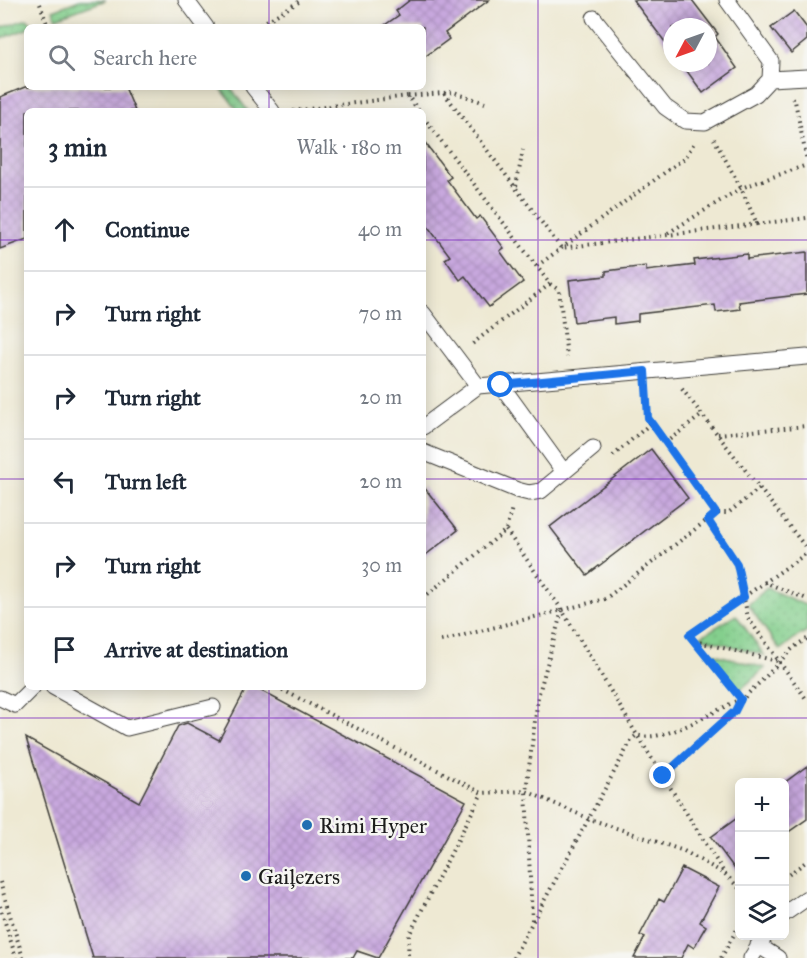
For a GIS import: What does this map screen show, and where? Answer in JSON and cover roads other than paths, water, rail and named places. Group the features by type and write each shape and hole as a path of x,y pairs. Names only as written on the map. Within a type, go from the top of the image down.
{"lane":[{"path":"186,0 204,24"},
{"path":"594,18 665,107 686,121 705,122 756,94 770,79 771,61 727,0"},
{"path":"770,79 807,77"},
{"path":"255,90 270,108"},
{"path":"426,316 478,386"},
{"path":"426,425 478,386 807,357"},
{"path":"501,385 564,472"},
{"path":"426,453 529,493 541,491 593,448"},
{"path":"0,698 15,705 30,690"},
{"path":"58,690 127,728 213,707"},
{"path":"789,911 807,898"},
{"path":"758,946 778,958"}],"place":[{"name":"Rimi Hyper","path":"307,825"},
{"name":"Gaiļezers","path":"246,876"}]}
